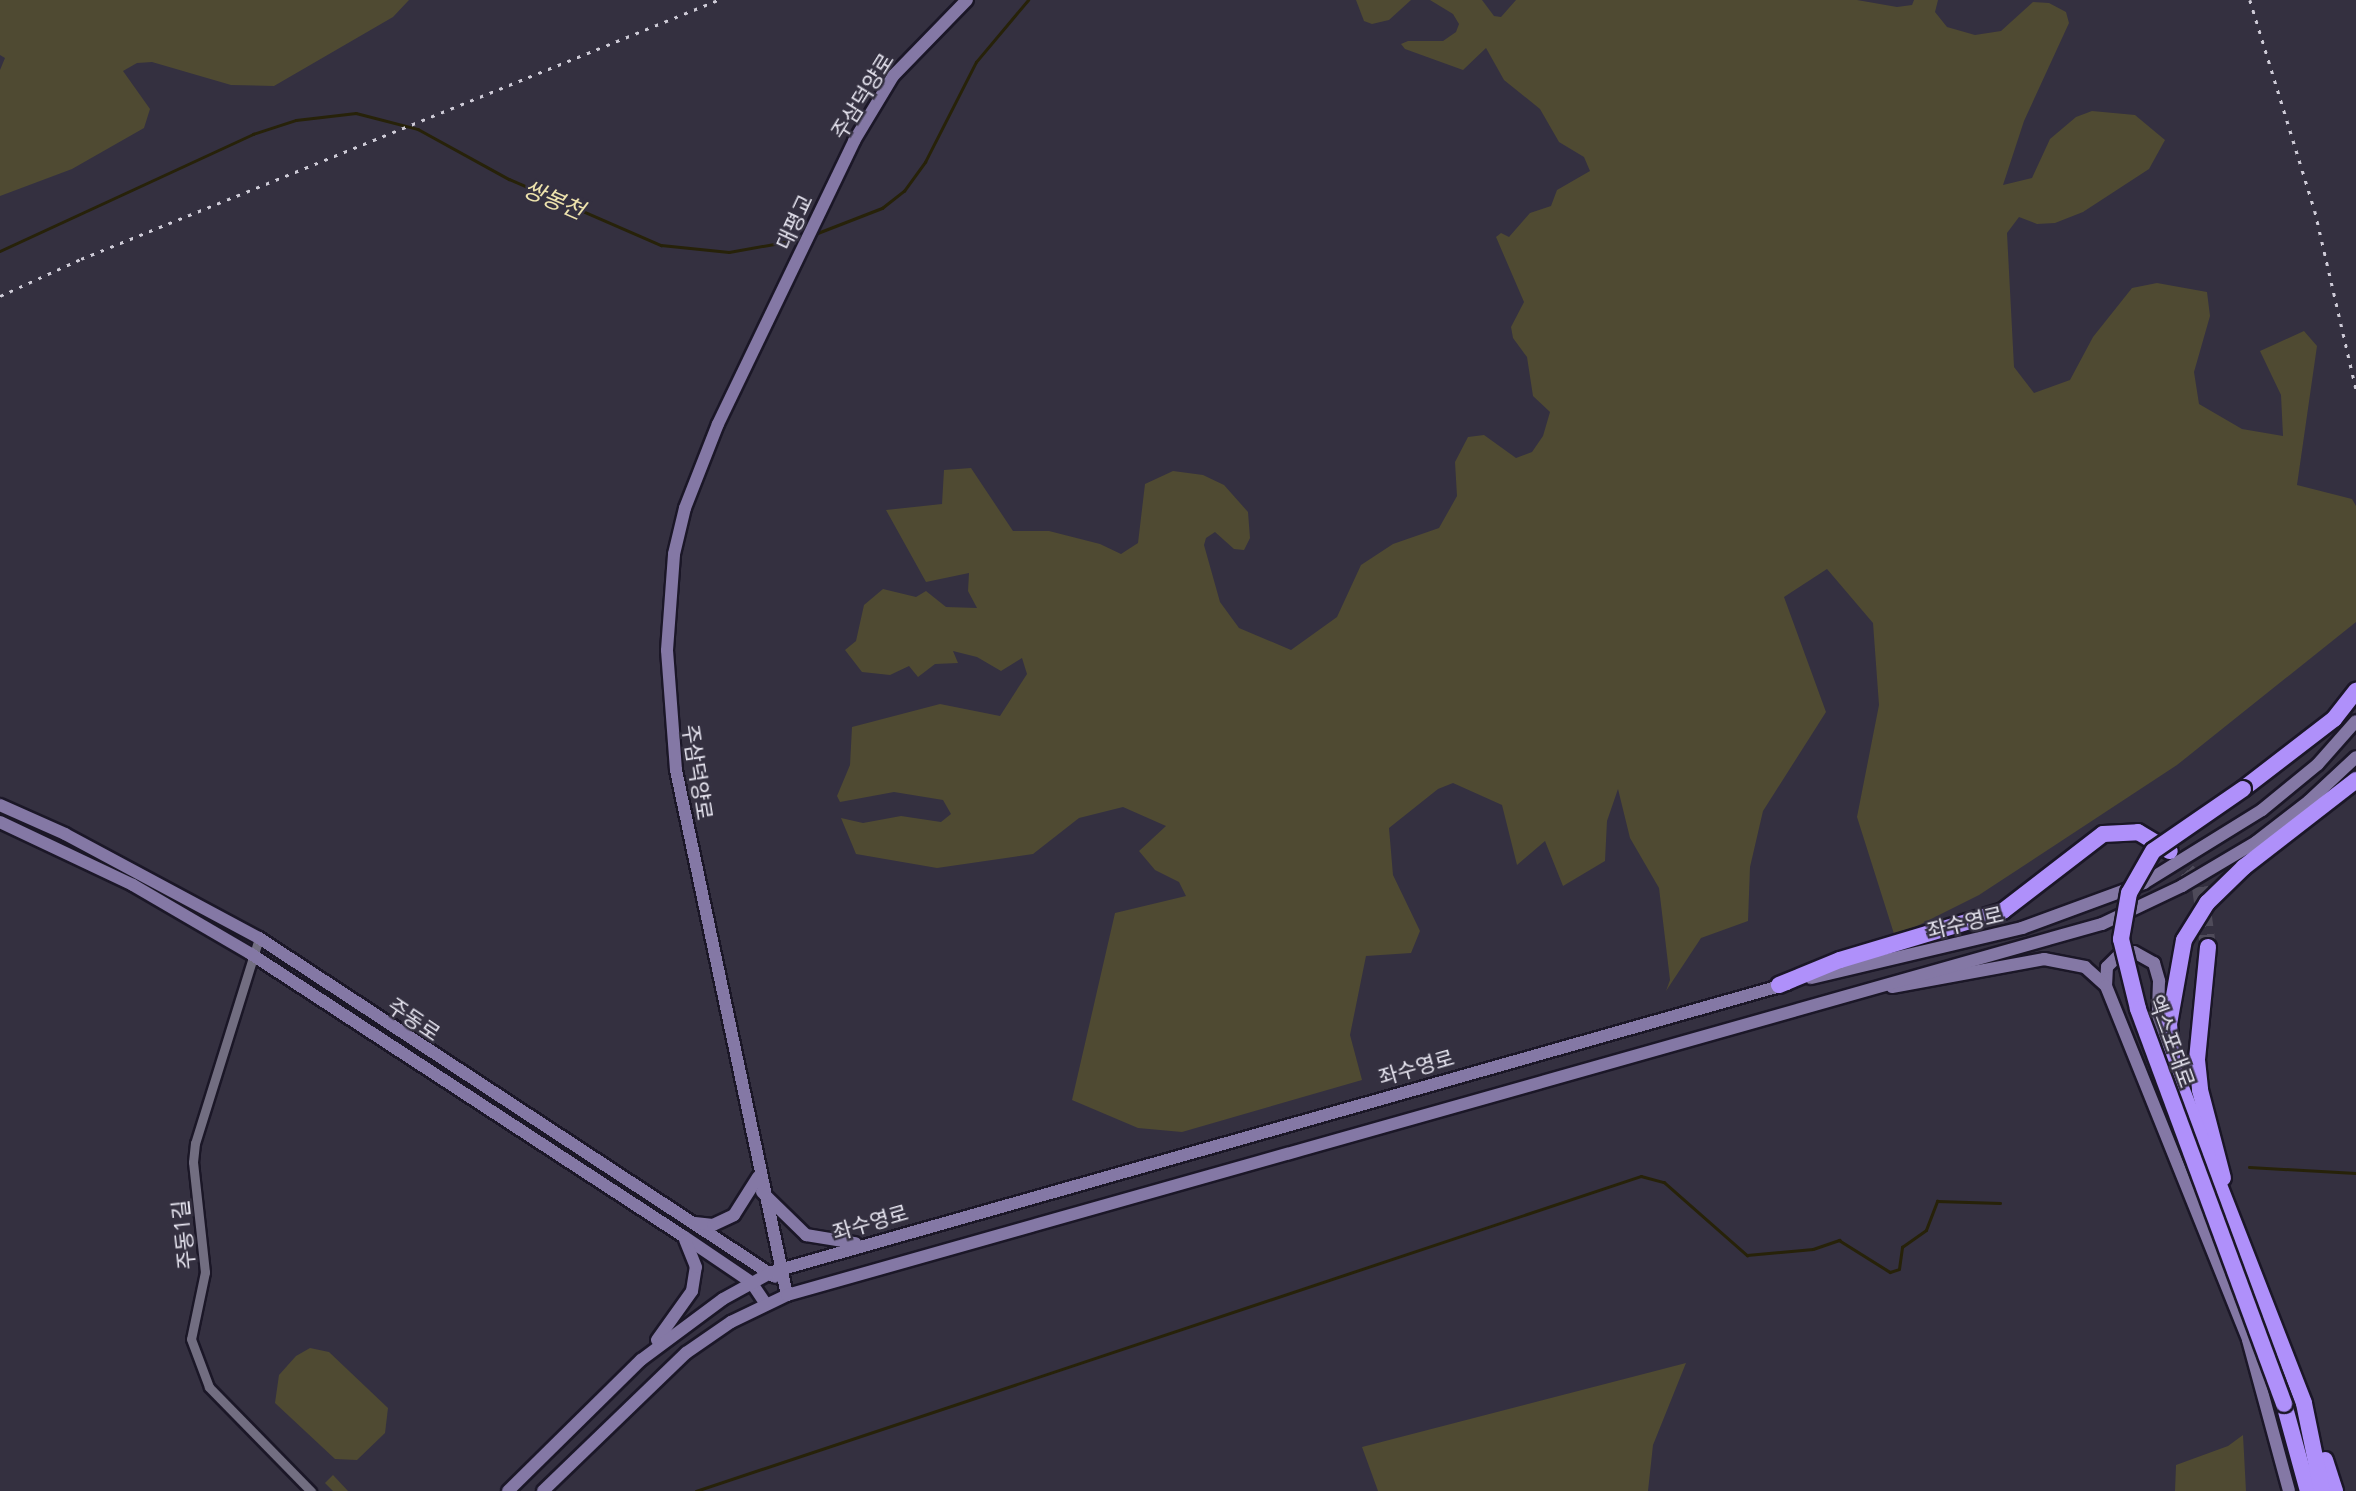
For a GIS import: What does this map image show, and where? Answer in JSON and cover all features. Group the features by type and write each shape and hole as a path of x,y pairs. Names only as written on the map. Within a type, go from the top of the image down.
{"highway":[{"name":"엑스포대로","path":"2305,1491 2284,1404 2138,1009 2121,939 2129,893 2153,852 2243,789 2334,719 2356,691"},
{"name":"엑스포대로","path":"2322,1491 2304,1402 2231,1207 2210,1169 2173,1066 2169,1024 2173,986 2192,925 2224,884 2356,780"},
{"path":"1779,985 1840,960 2003,911 2103,834 2138,832 2170,851"},
{"path":"2208,947 2198,1021 2198,1075 2231,1207"},
{"path":"2304,1402 2335,1491"}],"street":[{"name":"주삼덕양로","path":"831,190 893,76 967,0"},
{"name":"대평교","path":"793,271 831,190"},
{"name":"주삼덕양로","path":"776,1271 676,770 668,708 667,639 674,554 685,508 718,424 793,271"},
{"name":"좌수영로","path":"508,1491 641,1360 751,1282 776,1271 1779,985 2022,928 2133,888 2195,855 2262,810 2318,764 2356,721"},
{"name":"좌수영로","path":"543,1491 686,1353 766,1304 787,1295 1874,987 2050,941 2147,905 2256,842 2309,802 2356,757"},
{"name":"주동로","path":"0,805 65,834 259,938 675,1214 776,1271 787,1295"},
{"name":"주동로","path":"0,822 133,885 251,954 751,1282 766,1304"},
{"name":"주동1길","path":"259,938 251,954 194,1149 205,1272 191,1339 209,1387 312,1491"},
{"path":"2173,1066 2157,1041 2159,981 2154,963 2141,954 2118,956 2107,967 2106,986 2248,1340 2289,1491"},
{"path":"1874,987 1917,985 2044,959 2085,967 2106,986"},
{"path":"675,1214 702,1224 724,1222 742,1208 758,1177"},
{"path":"762,1191 806,1235 864,1244"},
{"path":"641,1360 692,1291 695,1262 683,1236"}],"shaded area":[{"path":"0,0 409,0 393,17 274,86 231,85 152,62 137,63 123,71 150,109 144,128 72,169 0,196 0,70 5,58 0,55"},
{"path":"1356,0 1411,0 1389,20 1372,24 1364,21"},
{"path":"1430,0 1482,0 1494,16 1501,17 1516,0 1857,0 1897,7 1912,5 1914,0 1938,0 1935,12 1947,27 1975,35 2001,31 2033,2 2049,3 2066,12 2069,23 2024,121 2003,185 2032,178 2050,139 2076,117 2092,111 2135,115 2165,140 2149,169 2083,212 2055,223 2037,224 2019,217 2007,233 2014,367 2034,393 2070,380 2093,337 2132,288 2157,283 2207,292 2210,316 2194,372 2199,404 2242,429 2283,436 2281,395 2260,351 2304,331 2317,346 2297,485 2352,499 2356,506 2356,622 2177,765 1979,895 1895,937 1857,817 1879,705 1873,623 1827,569 1784,597 1826,712 1763,811 1750,867 1748,921 1701,938 1666,991 1670,980 1659,888 1630,838 1618,789 1607,821 1605,861 1563,886 1545,841 1517,865 1502,805 1453,783 1438,789 1389,828 1393,875 1420,931 1411,953 1366,956 1350,1035 1362,1080 1182,1132 1138,1128 1072,1100 1115,913 1186,896 1179,882 1155,870 1139,851 1166,826 1123,807 1079,818 1033,854 937,868 856,854 841,818 863,823 901,816 941,822 951,814 943,800 894,792 840,802 837,796 850,765 852,727 940,704 1000,716 1027,674 1022,658 1001,671 977,657 953,651 958,663 935,664 918,677 909,666 890,675 862,672 845,650 856,641 864,605 883,589 916,597 926,591 946,607 977,608 968,591 969,573 926,582 886,510 942,504 944,470 971,468 1013,531 1049,531 1100,544 1121,554 1138,543 1145,484 1173,471 1203,475 1224,485 1248,512 1250,538 1244,550 1234,549 1215,532 1206,538 1204,545 1220,602 1239,628 1291,650 1337,617 1361,565 1393,544 1439,528 1457,496 1455,462 1468,437 1484,435 1516,458 1532,452 1543,436 1550,412 1533,396 1527,357 1513,338 1511,327 1524,302 1496,237 1501,233 1509,237 1530,213 1551,206 1557,190 1590,171 1584,157 1559,142 1540,109 1504,80 1486,48 1463,70 1405,49 1401,44 1408,41 1443,41 1456,32 1459,24 1453,14"},
{"path":"310,1348 329,1352 388,1408 385,1433 357,1460 335,1459 275,1403 279,1375 296,1356"},
{"path":"1686,1363 1653,1445 1648,1491 1378,1491 1362,1447"},
{"path":"2243,1435 2246,1491 2175,1491 2176,1465 2228,1446"},
{"path":"333,1475 348,1491 333,1491 325,1483"}],"waterway":[{"name":"쌍봉천","path":"815,234 882,208 904,191 925,162 976,62 1028,0"},
{"name":"쌍봉천","path":"0,251 253,134 296,120 356,113 418,129 509,179 661,245 729,252 802,239"},
{"path":"2249,1167 2356,1173"},
{"path":"696,1491 1641,1176 1664,1182 1747,1255 1813,1249 1839,1240 1890,1272 1899,1269 1902,1247 1926,1230 1937,1201 2000,1203"}],"tunnel":[{"path":"2172,852 2200,887 2208,947"}],"railway":[{"path":"0,296 81,259 718,0"},
{"path":"2250,0 2315,211 2356,389"}]}
